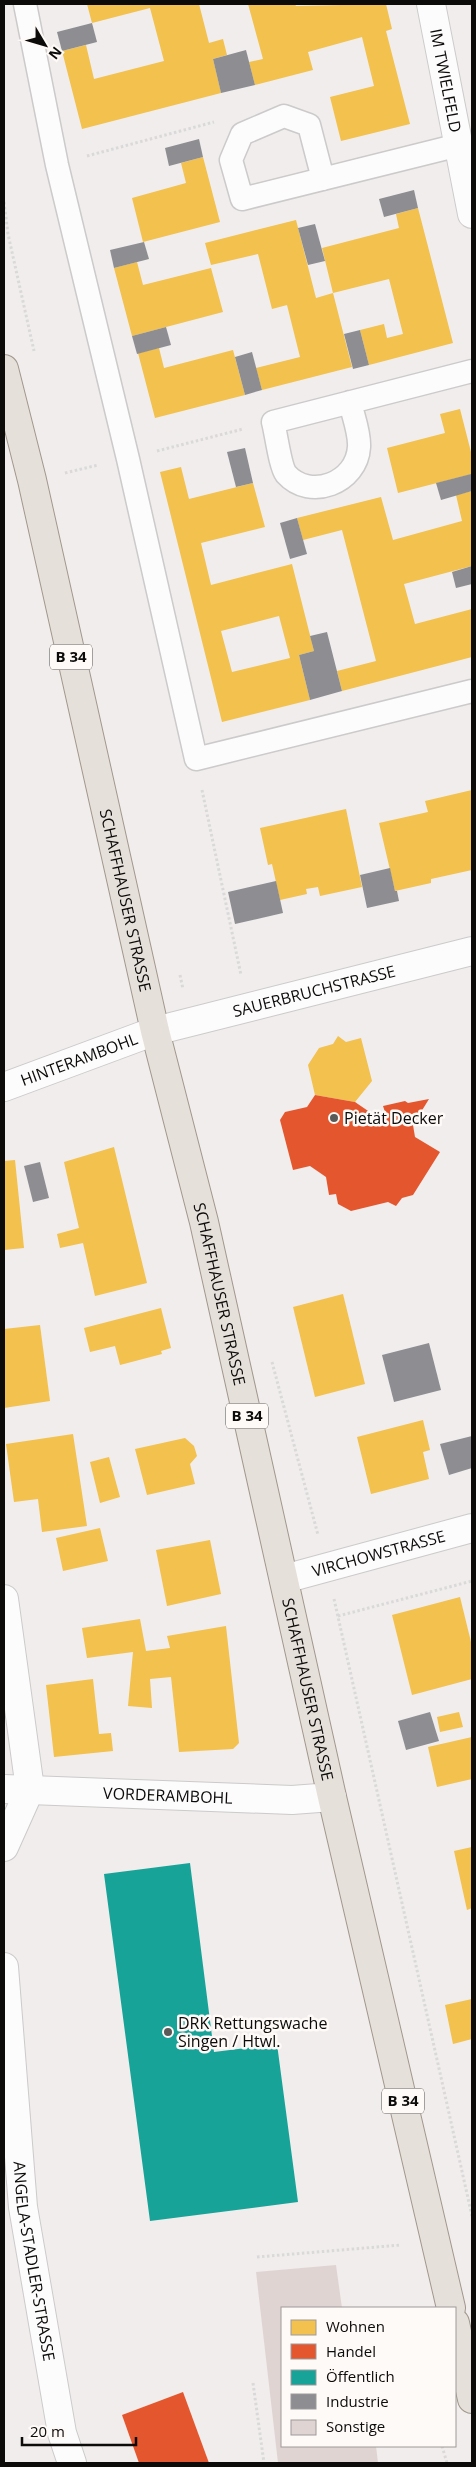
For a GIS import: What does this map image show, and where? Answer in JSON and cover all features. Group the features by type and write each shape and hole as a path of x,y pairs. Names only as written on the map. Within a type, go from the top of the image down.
{"main road":[{"name":"SCHAFFHAUSER STRASSE","path":"4,369 32,480 155,1031 204,1222 332,1797 451,2307"},
{"path":"456,2327 472,2399"}],"street":[{"name":"IM TWIELFELD","path":"431,4 472,214"},
{"name":"SAUERBRUCHSTRASSE","path":"155,1031 472,951"},
{"name":"HINTERAMBOHL","path":"4,1087 155,1031"},
{"name":"VIRCHOWSTRASSE","path":"284,1579 472,1528"},
{"path":"4,1599 17,1789 4,1848"},
{"name":"VORDERAMBOHL","path":"17,1789 292,1800 332,1797"},
{"name":"ANGELA-STADLER-STRASSE","path":"4,1967 22,2207 62,2433 72,2463"}],"lane":[{"path":"25,4 57,164 128,459 196,759 472,691"},
{"path":"323,178 309,125 284,116 242,134 231,160 242,199 459,145"},
{"path":"350,402 359,447 353,468 341,481 312,488 300,485 285,472 273,422 472,370"}],"path":[{"path":"57,164 220,120 242,134"},
{"path":"128,459 273,422"},
{"path":"196,759 249,1007"},
{"path":"271,1358 338,1616 472,2216"},
{"path":"338,1616 472,1581"},
{"path":"257,2257 410,2244"},
{"path":"253,2383 264,2463"},
{"path":"442,2447 447,2463"}],"building: Wohnen":[{"path":"87,4 199,4 209,43 223,39 227,55 213,59 221,93 82,129 62,51 86,45 94,79 164,61 150,8 92,23"},
{"path":"248,4 295,4 296,6 386,4 392,29 386,31 410,124 341,141 330,97 374,86 362,37 308,52 313,70 255,85 249,62 263,59"},
{"path":"203,157 220,222 143,242 132,198 186,183 181,163"},
{"path":"418,208 453,343 369,365 360,330 384,324 387,338 403,334 389,279 333,293 322,248 399,228 396,214"},
{"path":"296,220 316,298 333,293 352,367 262,390 256,368 300,357 287,305 272,309 258,254 211,265 205,243"},
{"path":"137,262 143,285 211,268 223,312 132,336 114,268"},
{"path":"159,348 164,368 233,350 245,395 155,418 138,353"},
{"path":"460,409 472,456 472,474 398,493 387,448 445,433 440,414"},
{"path":"181,467 189,499 253,483 265,527 201,543 211,585 292,564 314,651 299,655 310,700 222,722 160,472","holes":["279,616 290,658 232,672 221,631"]},
{"path":"472,491 472,566 404,584 415,624 472,609 472,657 342,691 337,671 376,661 342,530 303,540 297,518 381,497 393,540 462,521 456,495"},
{"path":"472,790 472,870 431,879 431,883 395,891 379,823 428,812 425,801"},
{"path":"346,809 362,887 320,896 318,887 306,889 307,894 280,900 272,864 268,865 260,828"},
{"path":"338,1036 346,1042 361,1038 372,1081 355,1102 315,1095 308,1065 319,1048 333,1044"},
{"path":"114,1147 147,1283 95,1296 83,1243 60,1248 57,1234 79,1228 64,1162"},
{"path":"15,1160 24,1248 4,1250 4,1161"},
{"path":"343,1294 365,1384 315,1397 293,1307"},
{"path":"161,1308 171,1348 161,1351 162,1354 120,1365 115,1346 90,1352 84,1328"},
{"path":"40,1325 50,1401 4,1408 4,1329"},
{"path":"423,1420 430,1450 423,1452 429,1479 371,1494 357,1437"},
{"path":"73,1434 87,1526 42,1532 38,1499 14,1502 6,1444"},
{"path":"185,1438 194,1446 197,1456 190,1464 195,1484 147,1495 135,1449"},
{"path":"109,1457 120,1497 100,1503 90,1462"},
{"path":"100,1528 108,1561 63,1571 56,1538"},
{"path":"210,1540 221,1594 167,1606 156,1550"},
{"path":"460,1597 472,1646 472,1679 412,1695 392,1615"},
{"path":"140,1619 146,1651 170,1648 167,1636 226,1626 239,1743 233,1749 179,1752 171,1677 150,1679 152,1708 128,1706 133,1652 87,1658 82,1628"},
{"path":"93,1679 99,1734 111,1733 113,1751 54,1757 46,1685"},
{"path":"459,1712 463,1727 440,1732 437,1717"},
{"path":"472,1737 472,1779 437,1787 428,1747"},
{"path":"472,1847 472,1908 467,1910 454,1851"},
{"path":"472,1999 472,2039 453,2044 445,2005"}],"building: Handel":[{"path":"315,1095 355,1102 374,1115 385,1112 383,1106 405,1101 408,1103 429,1099 413,1125 415,1137 440,1152 413,1195 402,1198 396,1206 388,1202 351,1211 338,1204 336,1194 329,1195 326,1177 310,1166 293,1170 280,1120 285,1112 307,1107"},
{"path":"183,2392 209,2463 139,2463 122,2415"}],"building: Öffentlich":[{"name":"DRK Rettungswache Singen / Htwl.","path":"190,1863 214,2052 277,2044 298,2202 150,2221 104,1874"}],"building: Industrie":[{"path":"92,23 97,42 62,51 57,32"},
{"path":"246,50 255,85 221,93 213,59"},
{"path":"199,139 203,157 169,166 165,148"},
{"path":"414,190 418,208 384,217 379,199"},
{"path":"315,224 325,261 308,265 298,228"},
{"path":"144,242 149,259 114,268 110,250"},
{"path":"166,327 171,345 137,354 132,336"},
{"path":"360,330 369,365 353,369 344,334"},
{"path":"252,352 262,390 245,395 235,357"},
{"path":"245,448 253,483 236,487 227,452"},
{"path":"471,474 472,491 441,500 436,483"},
{"path":"297,518 307,554 290,559 280,523"},
{"path":"472,566 472,584 456,588 452,572"},
{"path":"327,632 342,691 310,700 299,655 314,651 310,636"},
{"path":"390,868 399,901 367,908 360,875"},
{"path":"276,881 283,913 235,924 228,892"},
{"path":"40,1162 49,1198 33,1202 24,1166"},
{"path":"429,1343 441,1390 394,1402 382,1355"},
{"path":"472,1436 472,1468 449,1475 440,1444"},
{"path":"430,1712 439,1741 406,1750 398,1721"}],"building: Sonstige":[{"path":"336,2265 342,2307 281,2307 281,2447 376,2447 378,2463 278,2463 256,2272"}],"place":[{"name":"Pietät Decker","path":"334,1118"},
{"name":"DRK Rettungswache Singen / Htwl.","path":"168,2032"}]}
